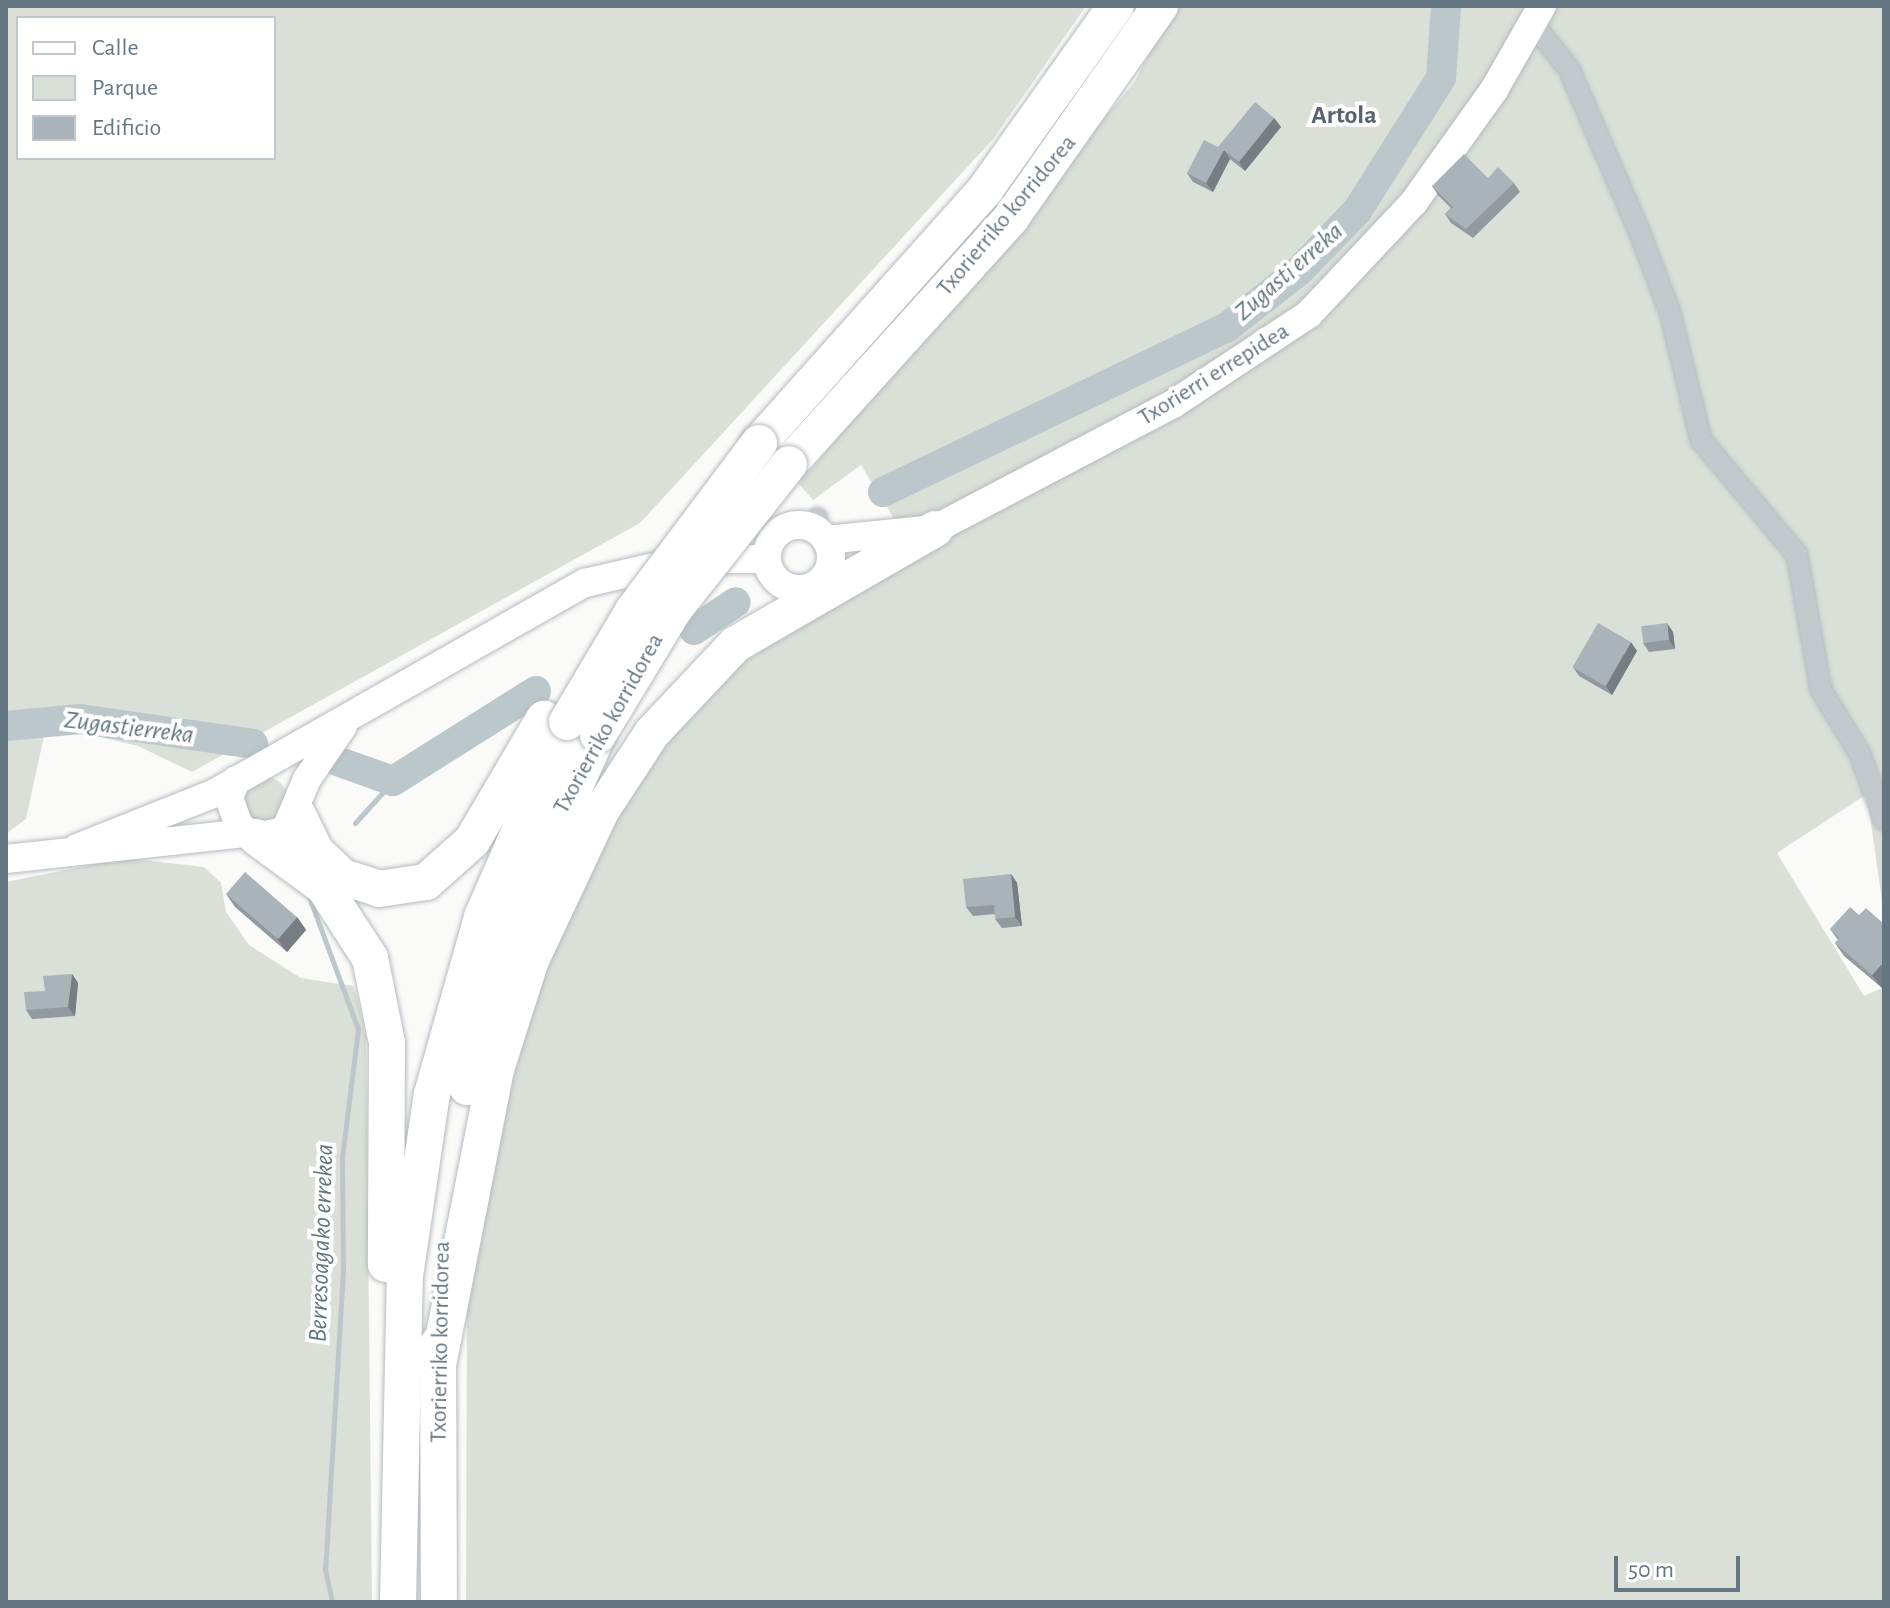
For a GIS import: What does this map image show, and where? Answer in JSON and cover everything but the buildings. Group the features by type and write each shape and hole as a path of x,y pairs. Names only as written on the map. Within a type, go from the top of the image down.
{"highway":[{"name":"Txorierriko korridorea","path":"398,1602 397,1449 405,1276 432,1094 482,917 571,723 626,592 682,522 718,490 985,190 1116,6"},
{"name":"Txorierriko korridorea","path":"439,1602 438,1365 445,1220 471,1067 520,909 571,723 673,611 789,464 1011,218 1160,6"},
{"path":"751,633 935,529"},
{"path":"438,1365 487,1102 554,906 629,765 682,697 751,633 790,587"},
{"path":"299,806 316,852 343,877 379,889 426,882 472,841 571,723"},
{"path":"251,835 342,907 381,998 397,1449"}],"main road":[{"name":"Txorierri errepidea","path":"935,529 1173,404 1309,314 1414,202 1533,23"},
{"path":"818,529 829,569"},
{"path":"898,549 829,569 809,587 790,587 774,577 767,559 781,531 935,529"},
{"path":"77,848 178,812 349,719 585,583 678,560 767,559"},
{"path":"6,859 77,848 285,831 349,719"},
{"path":"245,774 284,772 299,806"},
{"path":"245,774 229,808 251,835"}],"street":[{"path":"1533,23 1569,69 1639,231 1670,312 1703,444 1797,555 1821,690 1860,754 1884,820"}],"green space":[{"path":"6,6 1086,6 994,138 640,523 192,772 138,746 87,734 44,736 26,819 6,834"},
{"path":"1175,6 1884,6 1884,916 1867,794 1777,853 1864,996 1884,987 1884,1602 466,1602 467,1309 496,1138 559,920 642,766 742,663 917,556 861,465 813,500 799,484 1133,84"},
{"path":"265,777 281,784 288,800 281,816 265,823 249,816 242,800 249,784"},
{"path":"125,858 204,867 221,883 226,912 249,945 301,978 353,986 357,997 366,1036 372,1602 6,1602 6,882"}],"waterway":[{"name":"Zugasti erreka","path":"883,492 1226,328 1299,271 1357,211 1441,78 1446,6"},
{"path":"694,630 736,602"},
{"path":"337,761 393,781 536,691"},
{"name":"Zugastierreka","path":"6,726 80,719 253,744"},
{"path":"355,823 393,781"},
{"name":"Berresoagako errekea","path":"308,894 358,1029 342,1158 343,1270 325,1569 332,1602"}],"district":[{"name":"Artola","path":"1344,116"}]}
